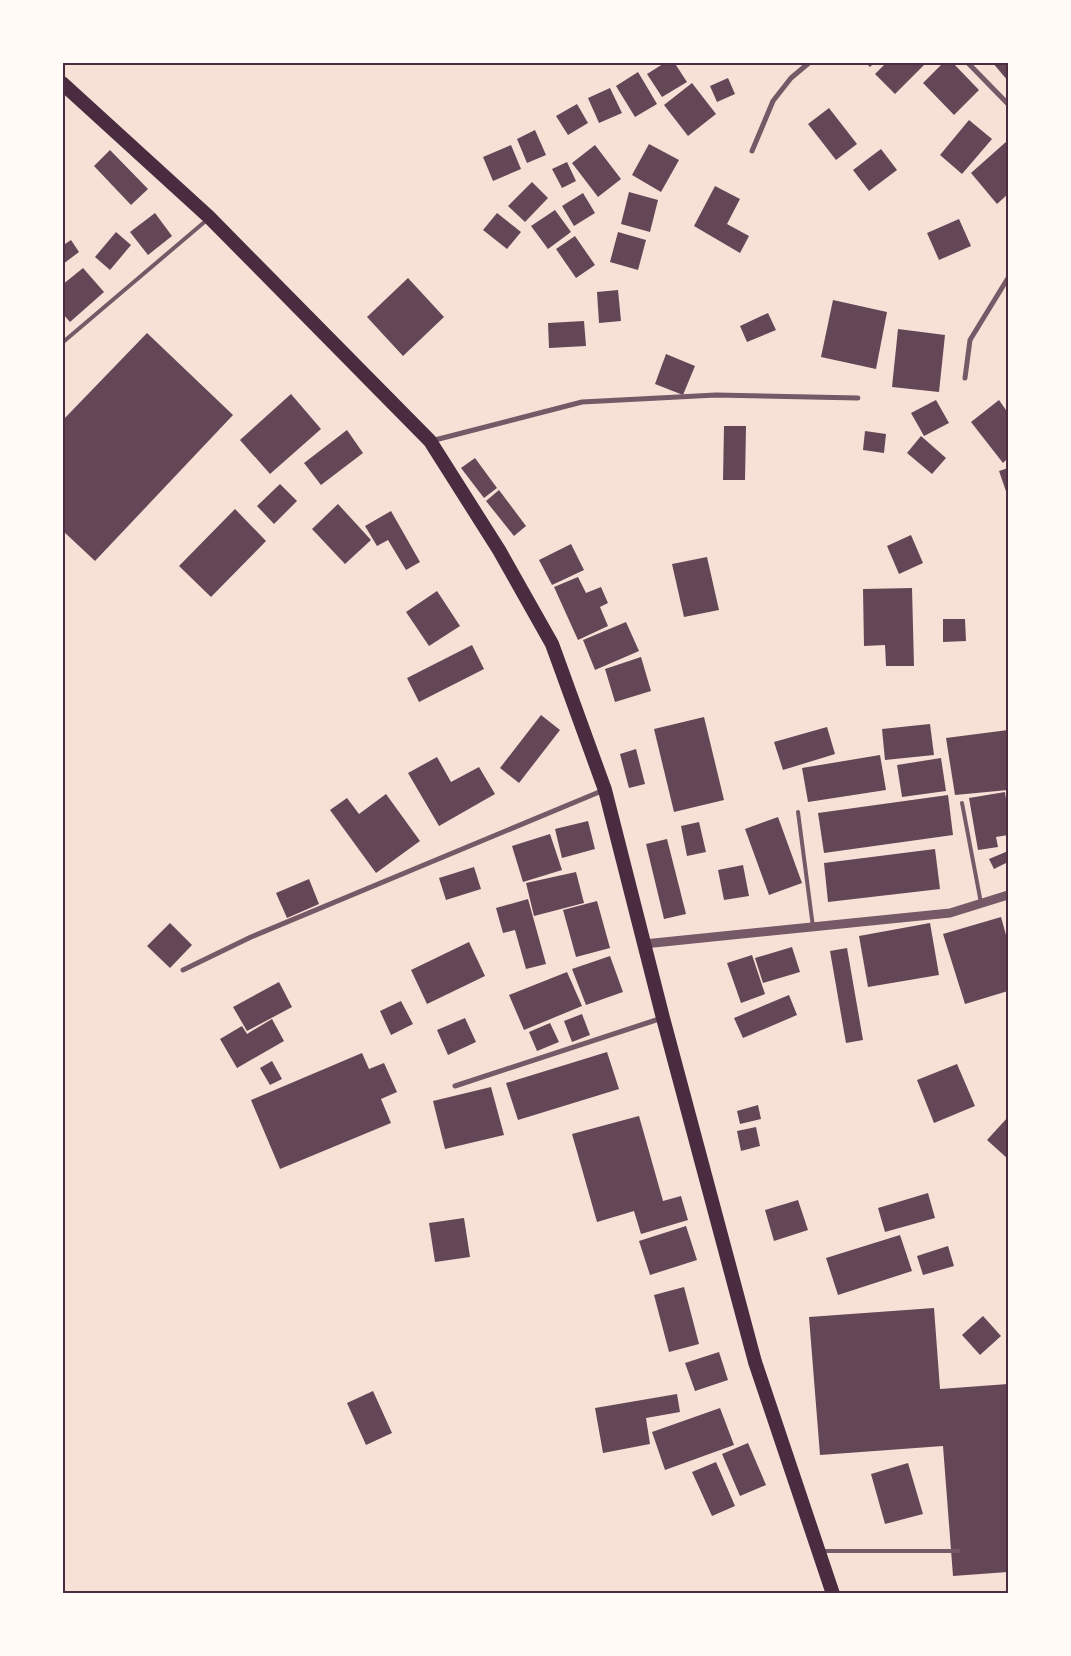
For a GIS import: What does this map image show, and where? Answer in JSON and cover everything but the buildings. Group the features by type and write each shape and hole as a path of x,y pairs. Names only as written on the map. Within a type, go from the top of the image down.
{"highway":[{"path":"62,83 210,217 430,441 499,550 552,644 605,790 663,1018 755,1362 833,1594"}],"street":[{"path":"752,151 773,101 791,78 810,62"},
{"path":"967,62 1008,104"},
{"path":"965,378 970,340 1008,278"},
{"path":"430,441 582,402 716,395 858,398"},
{"path":"183,970 251,937 605,790"},
{"path":"644,944 950,913 1008,895"},
{"path":"455,1086 663,1018"}],"lane":[{"path":"62,343 210,217"},
{"path":"962,803 981,903"},
{"path":"798,812 812,927"},
{"path":"819,1551 958,1551"}]}
